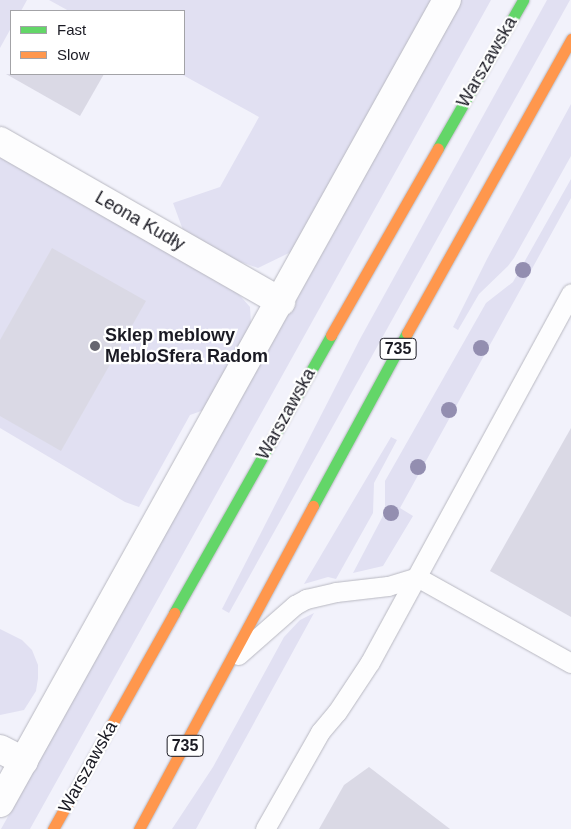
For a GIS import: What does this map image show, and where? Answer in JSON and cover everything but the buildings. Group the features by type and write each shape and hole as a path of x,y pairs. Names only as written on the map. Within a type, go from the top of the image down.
{"main road":[{"name":"Warszawska","path":"54,827 297,393 523,0"},
{"name":"735","path":"139,829 398,349 571,38"}],"street":[{"path":"0,803 12,755 280,302 446,0"},
{"name":"Leona Kudły","path":"0,141 280,302"}],"lane":[{"path":"266,829 320,732 337,712 370,662 571,293"},
{"path":"230,663 295,605 306,599 336,592 388,586 417,577 571,663"}],"shaded area":[{"path":"0,0 27,0 22,10 10,10 10,30 0,48"},
{"path":"49,0 431,0 291,252 258,268 235,260 183,230 173,203 220,187 259,117 183,75 185,75 185,10 67,10"},
{"path":"461,0 491,0 30,829 1,829 337,227"},
{"path":"547,0 570,0 229,613 222,609 360,339"},
{"path":"571,104 571,156 514,258 479,294 458,330 453,327 487,259"},
{"path":"0,154 235,290 250,307 251,323 241,345 204,410 190,415 139,507 125,502 0,428"},
{"path":"571,179 571,198 400,508 413,516 383,566 353,573 385,512 385,481 486,303 513,282"},
{"path":"391,437 397,440 374,483 373,513 336,579 328,577 304,584"},
{"path":"314,613 196,829 172,829 213,767 284,637 300,620"},
{"path":"0,629 22,640 32,650 38,665 38,678 36,691 24,710 0,715"}],"traffic: fast":[{"path":"438,148 523,0"},
{"path":"313,506 407,333"},
{"path":"174,613 331,335"}],"traffic: slow":[{"path":"407,333 571,39"},
{"path":"331,335 438,148"},
{"path":"139,829 313,506"},
{"path":"53,829 174,613"}],"place":[{"name":"Sklep meblowy MebloSfera Radom","path":"95,346"}]}
